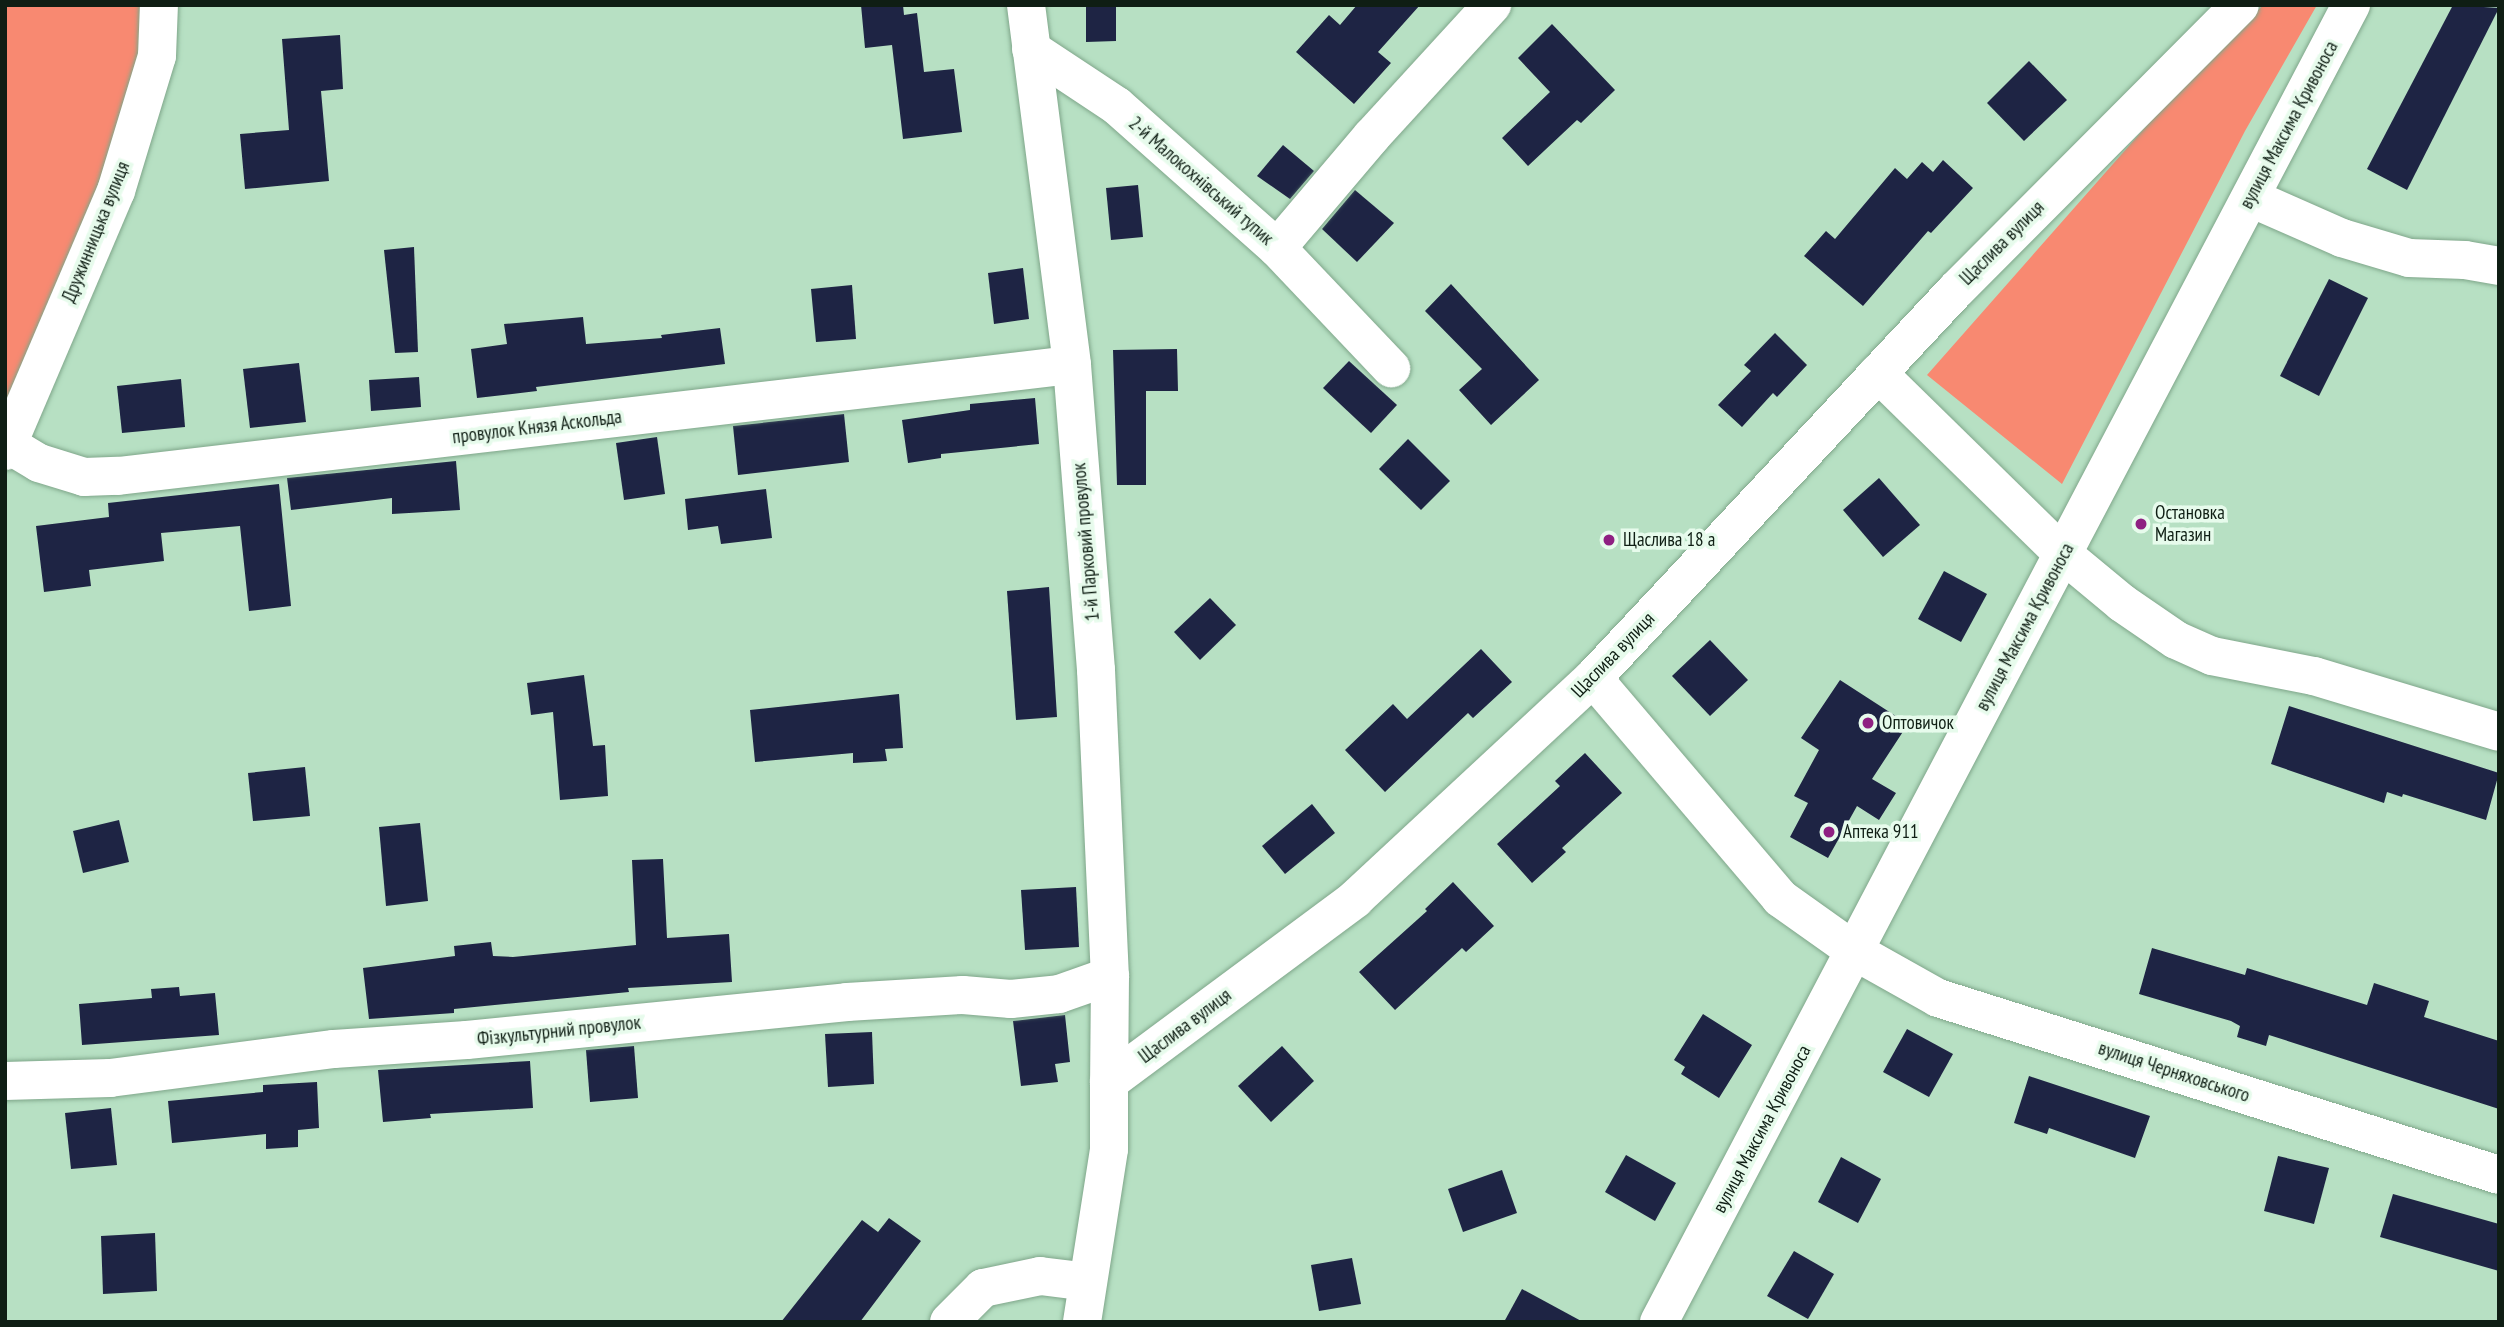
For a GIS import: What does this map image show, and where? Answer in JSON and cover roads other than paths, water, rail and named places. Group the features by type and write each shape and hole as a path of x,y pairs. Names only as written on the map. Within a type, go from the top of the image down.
{"street":[{"name":"Дружинницька вулиця","path":"7,448 116,191 157,56 159,5"},
{"name":"1-й Парковий провулок","path":"1026,5 1072,365 1096,670 1110,976 1109,1083"},
{"name":"2-й Малокохнівський тупик","path":"1031,49 1117,106 1277,248 1372,136 1492,5"},
{"name":"Щаслива вулиця","path":"1109,1083 1355,899 1593,678 1956,290 2240,5"},
{"name":"вулиця Максима Кривоноса","path":"1659,1322 1856,952 2351,5"},
{"path":"2251,198 2342,239 2409,258 2465,260 2499,266"},
{"path":"1277,248 1391,368"},
{"name":"провулок Князя Аскольда","path":"7,448 39,463 84,477 118,476 1072,365"},
{"path":"1878,373 2063,554 2122,603 2176,640 2212,656 2314,676 2499,732"},
{"name":"вулиця Черняховського","path":"1593,678 1780,898 1856,952 1938,998 2499,1175"},
{"name":"Фізкультурний провулок","path":"5,1081 110,1078 334,1049 467,1040 847,1002 962,995 1011,999 1059,994 1110,976"},
{"path":"1082,1322 1109,1149 1109,1083"},
{"path":"949,1322 984,1288 1040,1276 1088,1282"}],"place":[{"name":"Остановка Магазин","path":"2141,524"},
{"name":"Щаслива 18 а","path":"1609,540"},
{"name":"Оптовичок","path":"1868,723"},
{"name":"Аптека 911","path":"1829,832"}]}
